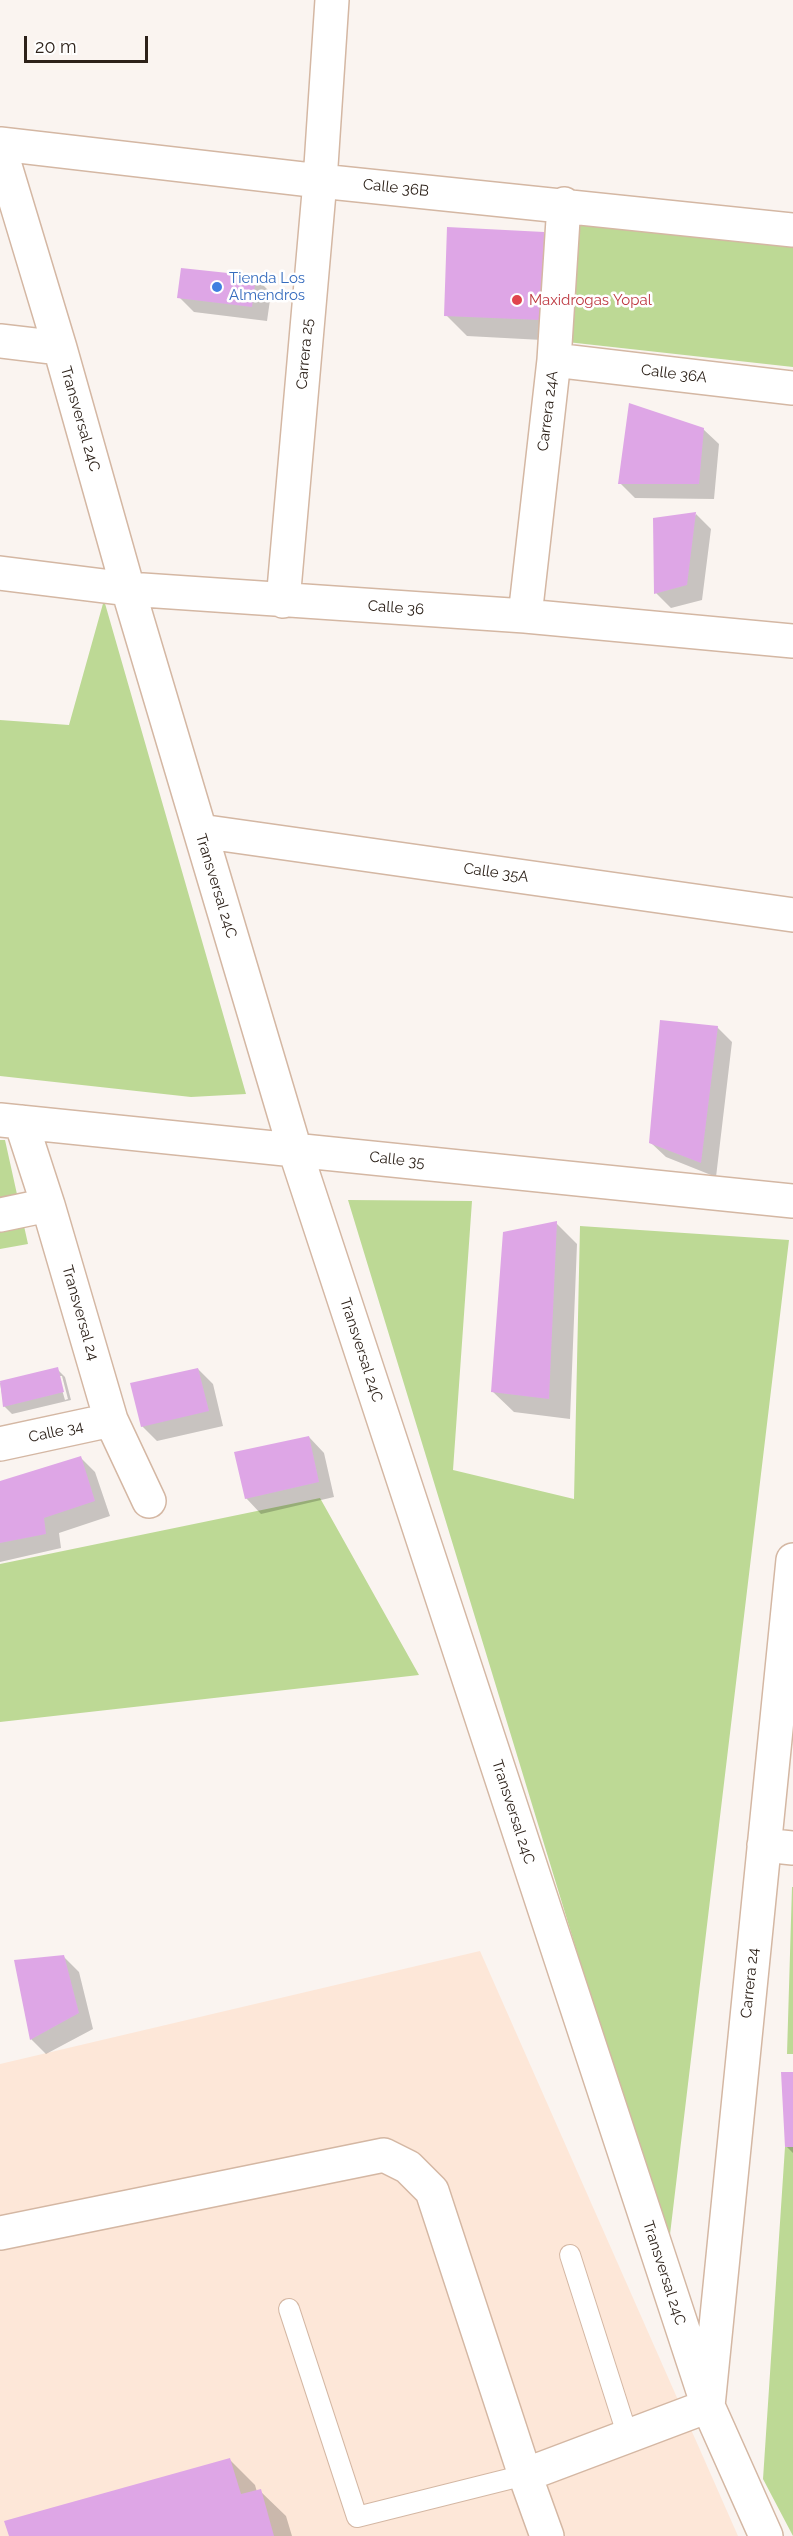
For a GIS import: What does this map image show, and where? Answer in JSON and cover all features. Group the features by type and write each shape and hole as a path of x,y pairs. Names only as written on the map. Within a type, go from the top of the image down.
{"street":[{"name":"Carrera 25","path":"283,601 320,181 332,0"},
{"name":"Calle 36B","path":"0,144 320,181 564,204 793,230"},
{"name":"Transversal 24C","path":"0,149 295,1150 708,2406 766,2536"},
{"name":"Carrera 24A","path":"525,616 554,360 564,204"},
{"path":"0,341 60,348"},
{"name":"Calle 36A","path":"554,360 793,388"},
{"name":"Calle 36","path":"0,573 128,589 525,616 793,641"},
{"name":"Calle 35A","path":"200,831 793,915"},
{"name":"Calle 35","path":"10,1121 793,1201"},
{"name":"Transversal 24","path":"10,1121 48,1205 111,1420 148,1502"},
{"path":"0,1215 48,1205"},
{"name":"Calle 34","path":"0,1444 111,1420"},
{"name":"Carrera 24","path":"708,2406 778,1846 793,1560"},
{"path":"0,2233 384,2156 408,2167 432,2191 547,2536"},
{"path":"525,2475 708,2406"}],"lane":[{"path":"570,2255 628,2437"},
{"path":"289,2309 357,2517 525,2475"}],"shaded area":[{"path":"480,1951 738,2536 0,2536 0,2064"}],"green space":[{"path":"571,216 793,240 793,367 558,341"},
{"path":"104,600 246,1094 191,1097 0,1076 0,720 69,725"},
{"path":"0,1140 5,1140 28,1244 0,1249"},
{"path":"348,1200 472,1201 453,1470 574,1499 580,1226 789,1240 668,2251"},
{"path":"320,1498 419,1675 0,1722 0,1564"},
{"path":"792,1887 793,2054 787,2054"},
{"path":"785,2147 793,2147 793,2536 763,2479"}],"building":[{"path":"447,227 544,232 541,320 444,316"},
{"name":"Tienda Los Almendros","path":"181,268 256,276 252,307 177,298"},
{"path":"629,403 704,428 699,484 618,484"},
{"path":"696,512 687,585 654,594 653,518"},
{"path":"660,1020 718,1026 701,1163 649,1143"},
{"path":"557,1221 549,1399 491,1392 503,1232"},
{"path":"58,1367 64,1392 3,1407 0,1381"},
{"path":"198,1368 209,1411 141,1427 130,1383"},
{"path":"309,1436 319,1482 245,1499 234,1452"},
{"path":"81,1456 95,1501 44,1518 46,1534 0,1543 0,1481"},
{"path":"64,1955 79,2013 30,2040 14,1960"},
{"path":"781,2072 793,2072 793,2147 785,2147"},
{"path":"230,2458 241,2494 261,2489 274,2536 9,2536 4,2521"}],"place":[{"name":"Tienda Los Almendros","path":"217,287"},
{"name":"Maxidrogas Yopal","path":"517,300"}]}
